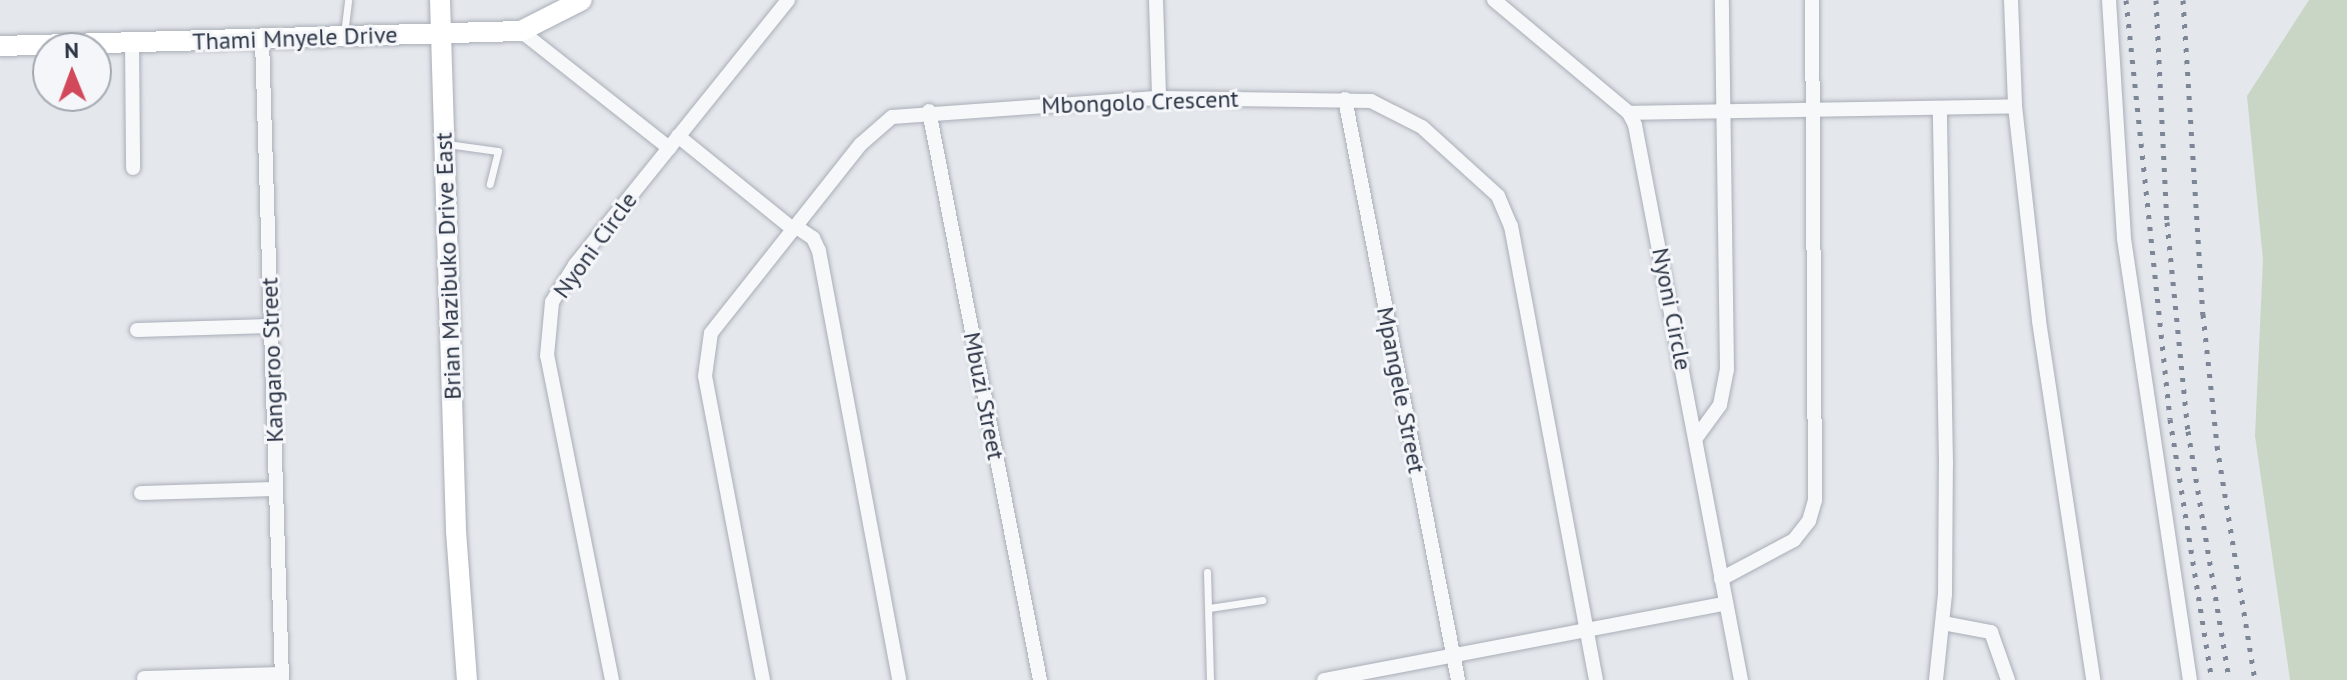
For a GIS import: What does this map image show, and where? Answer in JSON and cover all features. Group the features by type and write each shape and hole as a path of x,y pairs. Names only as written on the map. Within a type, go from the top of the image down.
{"street":[{"name":"Brian Mazibuko Drive East","path":"440,0 456,531 455,680"},
{"name":"Thami Mnyele Drive","path":"0,46 521,31 582,0"},
{"name":"Nyoni Circle","path":"612,680 547,356 547,328 562,282 788,0"},
{"path":"1156,0 1159,98"},
{"path":"1494,0 1629,113 2015,106"},
{"path":"1696,438 1720,405 1727,370 1722,0"},
{"path":"1721,579 1794,540 1805,527 1815,500 1812,0"},
{"path":"2011,0 2015,106 2057,463 2093,680"},
{"path":"2109,0 2124,239 2190,680"},
{"path":"521,31 794,228 813,238"},
{"name":"Kangaroo Street","path":"262,40 282,677"},
{"path":"132,42 133,168"},
{"name":"Mbongolo Crescent","path":"763,680 704,356 718,323 882,123 929,111 1159,98 1371,101 1406,116 1456,155 1503,205 1596,680"},
{"name":"Mpangele Street","path":"1345,99 1458,680"},
{"path":"1936,680 1943,623 1946,464 1940,109"},
{"name":"Mbuzi Street","path":"929,111 1040,680"},
{"name":"Nyoni Circle","path":"1629,113 1644,157 1741,680"},
{"path":"819,198 813,238 899,680"},
{"path":"137,330 271,326"},
{"path":"141,493 275,489"},
{"name":"Brian Mazibuko Drive East","path":"456,531 467,680"},
{"path":"1324,680 1726,603"},
{"path":"1943,623 1991,632 2008,680"},
{"path":"144,678 282,677"}],"lane":[{"path":"344,36 348,0"},
{"path":"445,144 486,146 498,151 490,184"},
{"path":"1207,572 1210,680"},
{"path":"1209,608 1262,600"}],"green space":[{"path":"2309,0 2347,0 2347,680 2290,680 2255,436 2263,260 2247,96"}],"railway":[{"path":"2126,0 2170,419 2212,680"},
{"path":"2156,0 2167,222 2188,431 2229,680"},
{"path":"2183,0 2203,314 2217,446 2255,680"}]}
